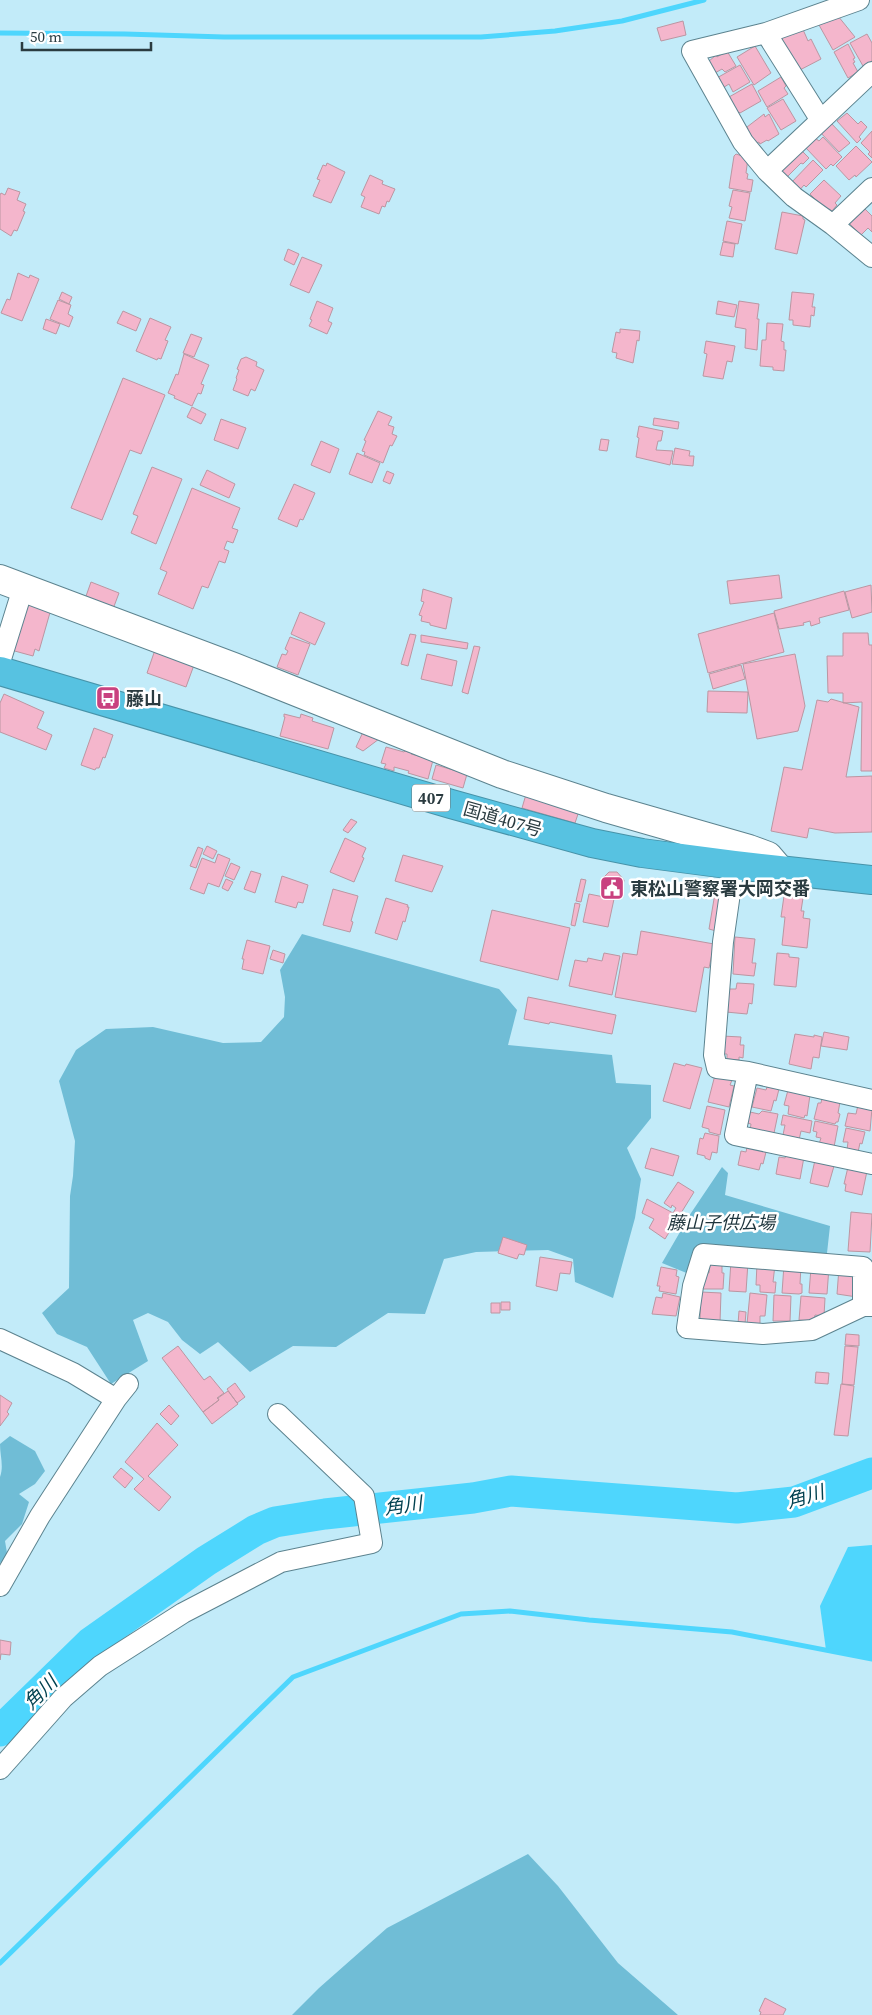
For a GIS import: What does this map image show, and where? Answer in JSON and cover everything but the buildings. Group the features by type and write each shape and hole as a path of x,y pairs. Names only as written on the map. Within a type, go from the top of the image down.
{"highway":[{"name":"国道407号","path":"0,672 592,843 734,865 872,880"}],"street":[{"path":"859,0 766,33 692,51 743,142 767,171 794,197 833,225 872,257"},
{"path":"766,33 820,119"},
{"path":"767,171 872,72"},
{"path":"833,225 872,188"},
{"path":"0,662 11,583 234,666 502,774 606,808 768,856 780,870"},
{"path":"734,865 723,942 714,1055 717,1068 748,1072 872,1100"},
{"path":"748,1072 735,1135 872,1164"},
{"path":"703,1254 863,1267 867,1306 812,1330 763,1334 687,1328 693,1286 703,1254"},
{"path":"0,1339 73,1373 122,1391 40,1516 0,1586"},
{"path":"0,1769 63,1698 100,1666 183,1613 281,1562 372,1543 364,1496 278,1414"}],"green space":[{"path":"302,934 499,989 517,1010 508,1045 612,1055 616,1083 651,1085 651,1118 627,1148 641,1179 635,1218 613,1298 575,1282 573,1259 548,1250 476,1252 444,1259 425,1314 388,1313 336,1347 293,1346 250,1372 218,1342 200,1354 182,1340 168,1322 148,1313 133,1320 148,1361 111,1384 87,1347 57,1334 42,1313 69,1288 70,1196 75,1141 59,1081 76,1050 106,1029 153,1027 223,1043 261,1042 284,1017 285,997 280,970"},
{"name":"藤山子供広場","path":"722,1167 728,1173 725,1195 830,1226 827,1253 824,1258 700,1247 689,1274 662,1263 691,1213"},
{"path":"10,1436 35,1451 45,1471 35,1484 19,1494 29,1502 22,1524 5,1541 8,1559 0,1563 0,1477 2,1465 0,1444"},
{"path":"528,1854 558,1886 618,1963 678,2015 292,2015 319,1988 387,1928"}],"shaded area":[{"path":"872,1545 872,1659 826,1650 820,1606 848,1547"}],"waterway":[{"path":"0,33 224,37 481,37 555,31 622,21 704,0"},
{"name":"角川","path":"0,1731 90,1643 206,1561 256,1530 275,1522 325,1514 473,1498 511,1491 737,1508 794,1502 872,1473"},
{"path":"0,1963 293,1677 461,1614 510,1611 589,1620 732,1632 872,1659"}],"place":[{"name":"藤山","path":"108,698"},
{"name":"東松山警察署大岡交番","path":"612,888"}]}
